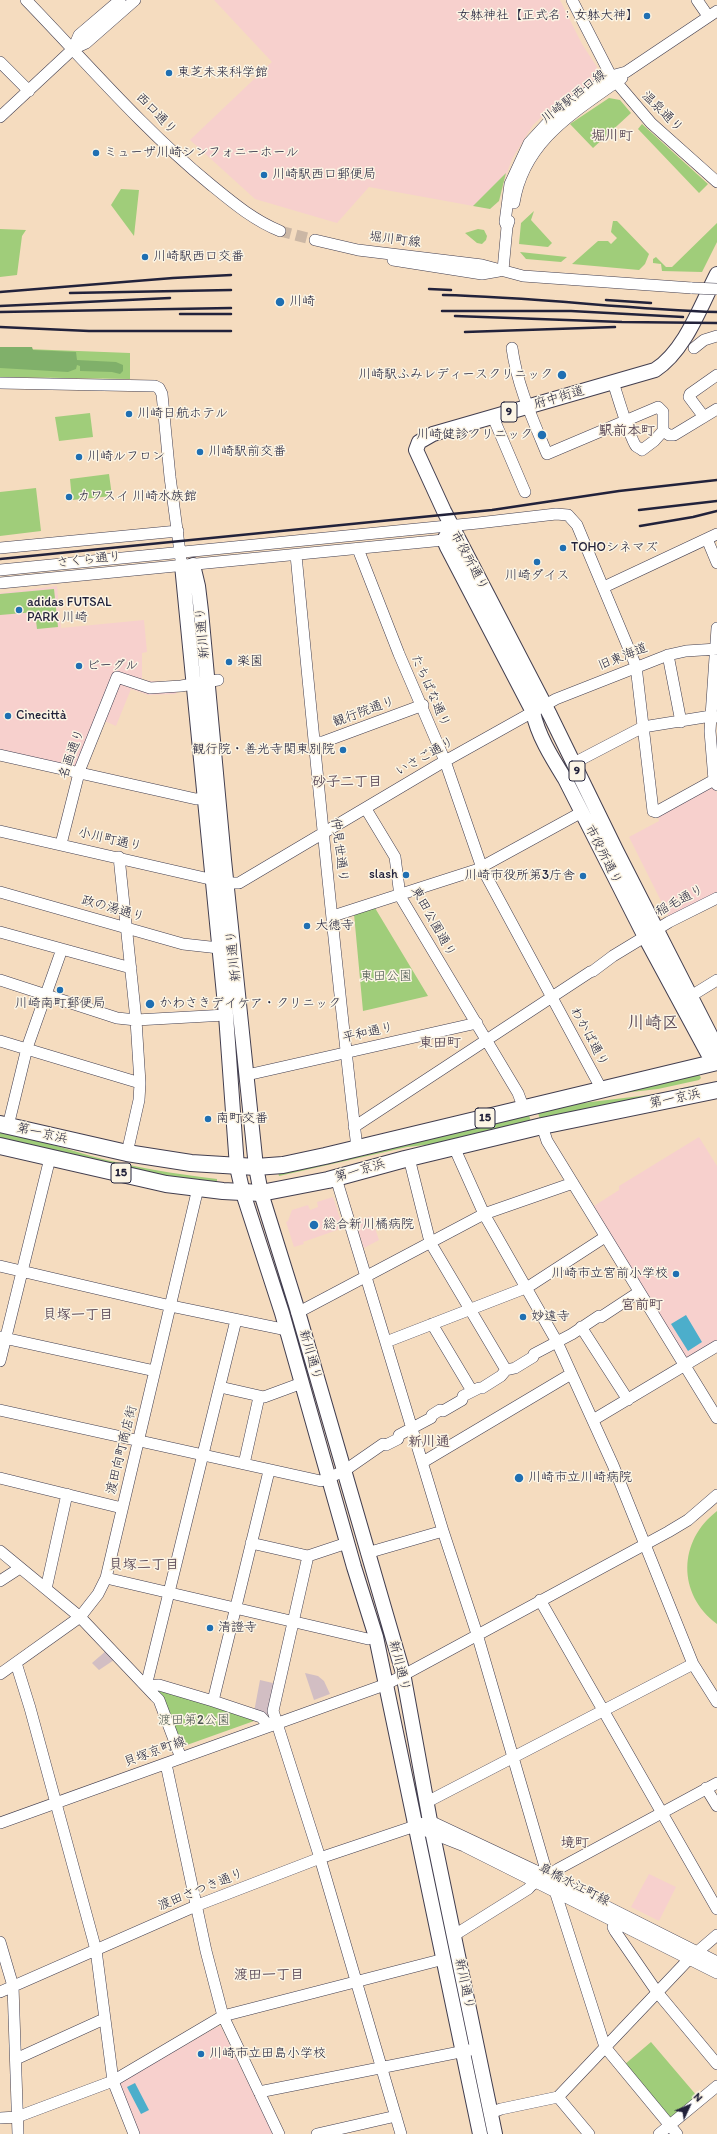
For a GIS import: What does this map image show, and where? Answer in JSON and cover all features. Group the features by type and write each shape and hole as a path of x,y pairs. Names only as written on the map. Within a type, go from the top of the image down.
{"highway":[{"name":"第一京浜","path":"4,1125 127,1154 237,1167 283,1165 602,1090 716,1067"},
{"name":"第一京浜","path":"0,1146 166,1184 243,1193 261,1193 336,1178 409,1158 542,1126 717,1090"}],"main road":[{"name":"府中街道","path":"452,526 416,454 417,446 422,440 433,434 651,371 668,360 679,346 717,274"},
{"name":"市役所通り","path":"452,526 444,540 487,627 538,709 574,763 603,839 645,937 716,1067"},
{"name":"市役所通り","path":"452,526 538,709 539,731 582,812 603,839 657,930 717,1048"},
{"name":"新川通り","path":"187,559 199,592 213,681 233,883 247,1075 256,1167 261,1193 403,1673 432,1827 447,1937 444,1959 463,2051 484,2115 495,2134"},
{"name":"新川通り","path":"187,559 193,684 206,798 226,1015 237,1167 243,1193 287,1330 351,1557 376,1637 416,1827 447,1937 458,1956 477,2048 484,2115 480,2134"},
{"path":"287,1330 297,1313"},
{"path":"351,1557 367,1553"},
{"path":"376,1637 391,1632"},
{"path":"395,1723 411,1719"},
{"path":"444,1959 458,1956"}],"street":[{"name":"西口通り","path":"26,0 192,169 244,212 265,225 280,231"},
{"path":"73,49 79,35 120,0"},
{"path":"0,118 73,49 86,43 135,0"},
{"name":"温泉通り","path":"572,0 599,52 651,122 717,182"},
{"path":"697,0 712,14"},
{"name":"川崎駅西口線","path":"503,270 507,227 505,220 510,184 529,143 552,118 654,54 712,14"},
{"path":"0,62 29,91"},
{"name":"温泉通り","path":"617,78 657,119 717,173"},
{"name":"堀川町線","path":"315,240 358,250 482,265 523,276 717,289"},
{"path":"694,348 704,340 717,336"},
{"path":"512,348 514,363 528,407 547,454 626,419 658,407 663,412 663,431 654,441 642,450 636,446 626,419 613,382"},
{"path":"704,417 689,397 690,394 717,375"},
{"path":"0,383 155,386 159,388 162,394 170,477 178,531 187,559"},
{"path":"663,431 669,435 674,435 717,409"},
{"path":"493,417 525,492"},
{"path":"187,559 452,526 556,514 568,515 577,524 636,666 653,811 656,812 716,783 710,731 714,717 717,628"},
{"path":"0,548 178,531"},
{"path":"604,587 712,537 717,563"},
{"path":"187,559 296,555 444,540"},
{"name":"たちばな通り","path":"358,549 399,654 423,705 445,761 482,868 551,998"},
{"name":"仲見世通り","path":"296,555 322,833 333,916 345,1052 357,1148"},
{"name":"さくら通り","path":"0,570 187,559"},
{"name":"さくら通り","path":"0,583 187,559"},
{"name":"旧東海道","path":"538,709 556,699 636,666 668,655 716,649"},
{"path":"668,655 681,722"},
{"name":"名画通り","path":"61,844 78,773 118,677 150,688 193,684"},
{"path":"193,684 213,681"},
{"name":"観行院通り","path":"314,742 323,742 423,705"},
{"name":"いさご通り","path":"233,883 366,809 445,761 538,709"},
{"path":"574,763 643,727 714,717"},
{"path":"0,755 196,799 206,798"},
{"name":"東田公園通り","path":"366,809 395,857 400,896 477,1023"},
{"path":"333,916 400,896 482,868 582,812"},
{"name":"小川町通り","path":"0,831 119,857 213,880 233,883"},
{"path":"119,857 136,1020 140,1083 140,1100 127,1154"},
{"name":"政の湯通り","path":"0,892 183,944 219,948"},
{"name":"稲毛通り","path":"645,937 717,898"},
{"path":"0,932 130,968"},
{"path":"354,1127 645,937"},
{"path":"4,1125 27,1048 62,949"},
{"path":"0,980 117,1018 136,1020 226,1015"},
{"path":"690,996 717,980"},
{"name":"わかば通り","path":"551,998 602,1090"},
{"path":"477,1023 518,1093 524,1109"},
{"name":"平和通り","path":"247,1075 477,1023"},
{"path":"0,1041 140,1083"},
{"path":"542,1126 547,1141 717,1418"},
{"path":"454,1147 484,1214 528,1287 557,1342 593,1420 646,1544 693,1664 717,1702"},
{"path":"0,1361 3,1338 22,1271 50,1158"},
{"path":"409,1158 430,1242 506,1370"},
{"path":"336,1178 365,1278 413,1429 443,1531 477,1634 548,1877 555,1891 605,2047 677,2134"},
{"path":"297,1313 484,1214 573,1183"},
{"name":"渡田向町商店街","path":"0,1674 80,1617 98,1594 106,1578 198,1188"},
{"path":"386,1342 528,1287 605,1237"},
{"path":"0,1266 171,1306 287,1330"},
{"path":"0,1410 244,1464 269,1471 321,1481 329,1479 344,1471 383,1444 386,1445 398,1438 399,1435 413,1429 431,1418 432,1415 440,1410 443,1411 472,1391 488,1384 506,1370 515,1368 533,1357 534,1354 542,1349 546,1350 598,1316 601,1317 639,1292"},
{"path":"146,1686 236,1320"},
{"path":"432,1324 472,1391"},
{"path":"581,1327 628,1400"},
{"path":"3,1338 155,1371"},
{"path":"593,1420 717,1346"},
{"path":"423,1462 571,1374"},
{"path":"220,1387 259,1397 302,1383"},
{"path":"244,1464 259,1397"},
{"path":"213,1701 269,1471"},
{"path":"0,1478 122,1508"},
{"path":"46,1589 67,1494"},
{"name":"貝塚京町線","path":"0,1823 387,1684 403,1673 646,1544 688,1520 717,1496"},
{"path":"367,1553 443,1531"},
{"path":"251,1543 308,1556 347,1543"},
{"path":"0,1551 80,1617 159,1700 181,1758"},
{"path":"308,1556 273,1711 273,1724 320,1858 401,2134"},
{"path":"0,1581 20,1568"},
{"path":"106,1578 234,1610 368,1640 376,1637"},
{"path":"540,1600 717,1909"},
{"path":"16,1663 96,1950 113,2081 134,2134"},
{"path":"427,1802 603,1709 693,1664"},
{"path":"146,1686 159,1685 213,1701 261,1717 273,1724"},
{"path":"166,1764 198,1905 206,1951 223,2016 279,2134"},
{"path":"447,1937 528,1889 535,1881 548,1877 661,1812 717,1783"},
{"path":"706,1788 717,1806"},
{"name":"渡田さつき通り","path":"0,1992 198,1905 320,1858 416,1827 432,1827"},
{"name":"皐橋水江町線","path":"432,1827 548,1877 692,1955 717,1973"},
{"name":"皐橋水江町線","path":"432,1827 464,1846 615,1921 692,1955 717,1962"},
{"path":"615,1921 613,1926 615,1931 657,1992 717,2064"},
{"path":"484,2115 501,2109 558,2098 692,1955 717,1935"},
{"path":"0,1942 13,1986 18,2134"},
{"path":"0,2118 17,2117 113,2081 223,2016 444,1959"},
{"path":"16,2059 104,2019"},
{"path":"259,2092 477,2048"},
{"path":"659,2134 717,2086"},
{"path":"558,2098 589,2134"},
{"path":"317,2134 396,2116"}],"shaded area":[{"path":"214,0 560,0 582,44 597,67 595,80 545,114 533,125 512,159 503,183 499,201 490,209 369,187 337,223 255,199 190,140 272,62"},
{"path":"57,586 61,628 144,620 147,652 142,653 142,680 160,682 177,681 176,694 148,695 131,689 116,726 98,718 78,764 74,767 0,750 0,593"},
{"path":"713,786 717,793 717,892 669,917 629,837 659,821 658,816"},
{"name":"川崎市立宮前小学校","path":"699,1137 717,1166 717,1341 689,1359 684,1357 594,1206 619,1190 619,1186"},
{"name":"総合新川橘病院","path":"333,1197 343,1228 303,1242 304,1244 294,1247 286,1222 288,1221 292,1210 308,1205 310,1210 318,1207 317,1202"},
{"path":"371,1216 379,1240 364,1248 355,1221"},
{"path":"107,1650 114,1660 99,1670 92,1663"},
{"path":"305,1673 318,1676 324,1681 330,1694 314,1700"},
{"path":"260,1680 277,1684 271,1713 266,1716 254,1712"},
{"path":"649,1874 676,1887 659,1921 631,1907"},
{"name":"川崎市立田島小学校","path":"217,2027 221,2027 273,2134 140,2134 119,2086 121,2082"}],"green space":[{"path":"609,98 620,100 631,113 593,148 570,124"},
{"path":"642,124 708,184 699,193 638,129"},
{"path":"506,173 499,201 490,209 473,206"},
{"path":"121,189 139,190 134,236 111,205"},
{"path":"534,211 531,220 552,243 548,247 519,244 521,223"},
{"path":"613,221 617,221 649,254 645,264 639,270 572,264 598,241 608,241 611,244 617,238 611,232"},
{"path":"717,223 717,242 702,272 662,271 661,264 653,263 653,259 656,257 666,267 672,267"},
{"path":"0,229 26,230 22,236 17,275 0,277"},
{"path":"478,229 484,230 487,236 486,240 482,244 477,243 465,233"},
{"path":"520,252 567,257 561,262 526,259"},
{"path":"0,347 32,347 33,350 76,352 77,360 116,362 123,365 123,371 120,374 112,372 80,371 80,366 77,365 76,369 68,372 0,368"},
{"path":"0,348 130,353 130,379 0,377"},
{"path":"90,413 93,437 59,441 55,417"},
{"path":"109,474 112,496 72,500 70,479"},
{"path":"36,488 41,531 0,536 0,492"},
{"path":"54,589 58,627 37,629 35,612 0,615 0,594"},
{"name":"東田公園","path":"375,908 428,996 363,1011 354,914"},
{"path":"699,1074 701,1078 699,1080 658,1089 614,1094"},
{"path":"700,1084 661,1095 540,1119 538,1113 566,1105 657,1094"},
{"path":"529,1115 531,1122 443,1143 407,1147 279,1176 278,1172"},
{"path":"0,1131 122,1164 217,1179 217,1182 156,1174 0,1138"},
{"path":"717,1511 717,1624 704,1612 695,1598 689,1583 687,1568 689,1552 695,1537 704,1523"},
{"name":"渡田第2公園","path":"159,1689 254,1718 254,1721 184,1746 181,1744 158,1692"},
{"path":"651,2042 697,2096 671,2118 624,2065"}],"water":[{"path":"686,1315 702,1342 688,1351 671,1324"},
{"path":"135,2083 149,2110 141,2114 127,2087"}],"tunnel":[{"path":"280,231 315,240"}],"railway":[{"path":"0,292 173,278 231,275"},
{"path":"429,289 451,290"},
{"path":"70,293 231,290"},
{"path":"443,295 511,298 717,312"},
{"path":"0,306 170,298"},
{"path":"606,300 651,303"},
{"path":"0,312 231,308"},
{"path":"442,311 571,311 683,317"},
{"path":"180,314 231,314"},
{"path":"455,316 622,322 717,323"},
{"path":"0,327 89,331 231,331"},
{"path":"465,332 615,327"},
{"path":"0,559 492,510 619,491 717,480"},
{"path":"639,510 717,501"},
{"path":"640,526 693,517 717,511"}],"place":[{"name":"女躰神社【正式名：女躰大神】","path":"647,16"},
{"name":"東芝未来科学館","path":"169,73"},
{"name":"ミューザ川崎シンフォニーホール","path":"96,153"},
{"name":"川崎駅西口郵便局","path":"264,175"},
{"name":"川崎駅西口交番","path":"145,257"},
{"name":"川崎","path":"280,302"},
{"name":"川崎駅ふみレディースクリニック","path":"562,375"},
{"name":"川崎日航ホテル","path":"129,414"},
{"name":"川崎健診クリニック","path":"542,435"},
{"name":"川崎駅前交番","path":"200,452"},
{"name":"川崎ルフロン","path":"79,457"},
{"name":"カワスイ 川崎水族館","path":"69,497"},
{"name":"TOHOシネマズ","path":"563,548"},
{"name":"川崎ダイス","path":"537,562"},
{"name":"adidas FUTSAL PARK 川崎","path":"19,610"},
{"name":"楽園","path":"229,662"},
{"name":"ビーグル","path":"79,666"},
{"name":"Cinecittà","path":"8,716"},
{"name":"観行院・善光寺関東別院","path":"343,750"},
{"name":"slash","path":"406,875"},
{"name":"川崎市役所第3庁舎","path":"583,876"},
{"name":"大徳寺","path":"307,926"},
{"name":"川崎南町郵便局","path":"60,990"},
{"name":"かわさきデイケア・クリニック","path":"150,1004"},
{"name":"南町交番","path":"208,1119"},
{"name":"総合新川橘病院","path":"314,1225"},
{"name":"川崎市立宮前小学校","path":"676,1274"},
{"name":"妙遠寺","path":"523,1317"},
{"name":"川崎市立川崎病院","path":"519,1478"},
{"name":"清證寺","path":"210,1628"},
{"name":"川崎市立田島小学校","path":"201,2054"}],"district":[{"name":"堀川町","path":"612,136"},
{"name":"駅前本町","path":"627,431"},
{"name":"砂子二丁目","path":"347,782"},
{"name":"川崎区","path":"653,1024"},
{"name":"東田町","path":"440,1043"},
{"name":"宮前町","path":"642,1305"},
{"name":"貝塚一丁目","path":"78,1315"},
{"name":"新川通","path":"429,1442"},
{"name":"貝塚二丁目","path":"144,1565"},
{"name":"境町","path":"575,1843"},
{"name":"渡田一丁目","path":"269,1975"}]}
